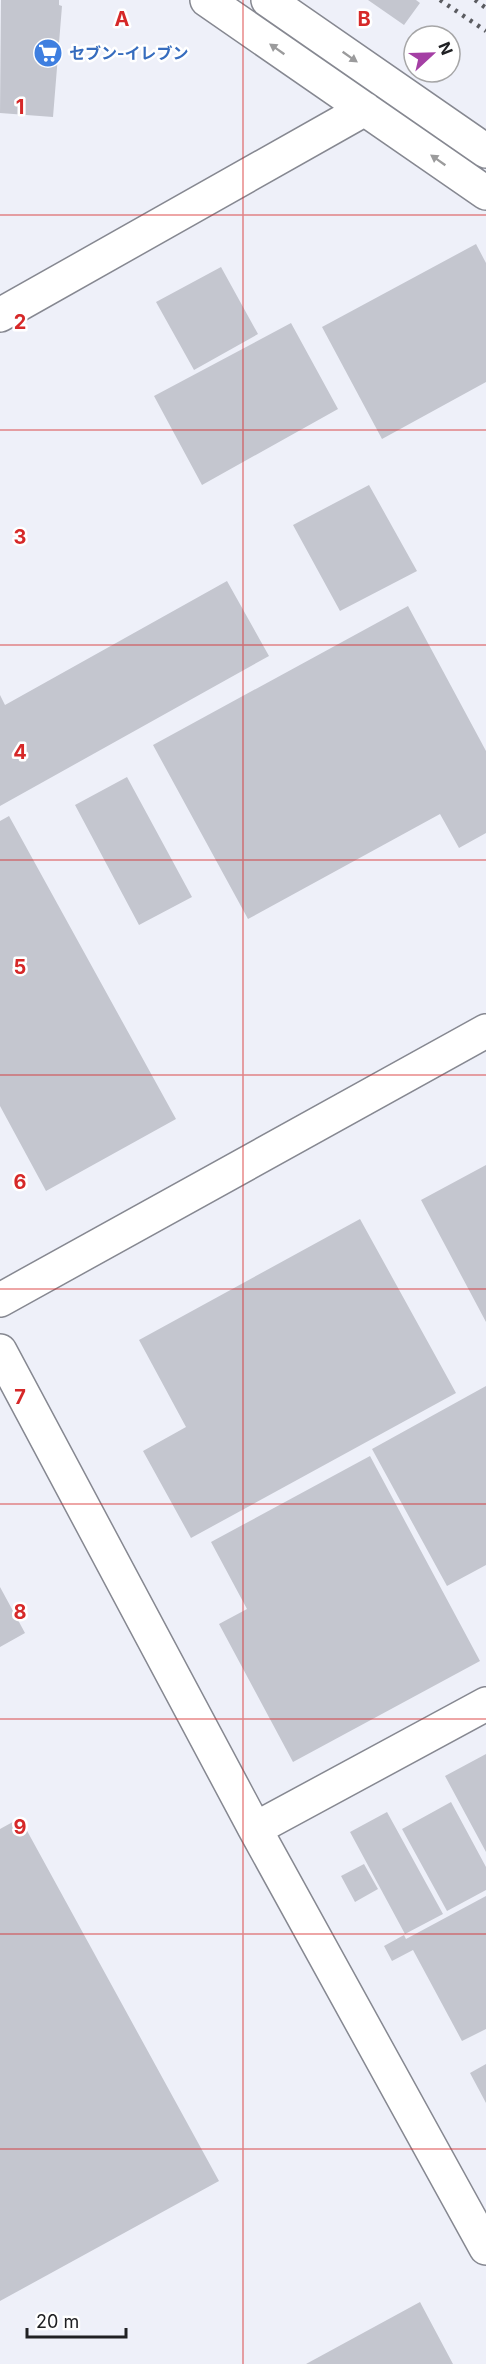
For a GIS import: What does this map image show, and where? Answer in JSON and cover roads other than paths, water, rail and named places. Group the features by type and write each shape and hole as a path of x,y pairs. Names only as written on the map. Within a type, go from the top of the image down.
{"street":[{"path":"207,0 486,193"},
{"path":"268,0 486,152"},
{"path":"0,315 365,109"},
{"path":"0,1300 486,1031"},
{"path":"0,1351 255,1829 486,2248"},
{"path":"255,1829 486,1704"}],"railway":[{"path":"440,0 486,31"},
{"path":"475,0 486,8"}],"place":[{"name":"セブン-イレブン","path":"48,53"}]}
